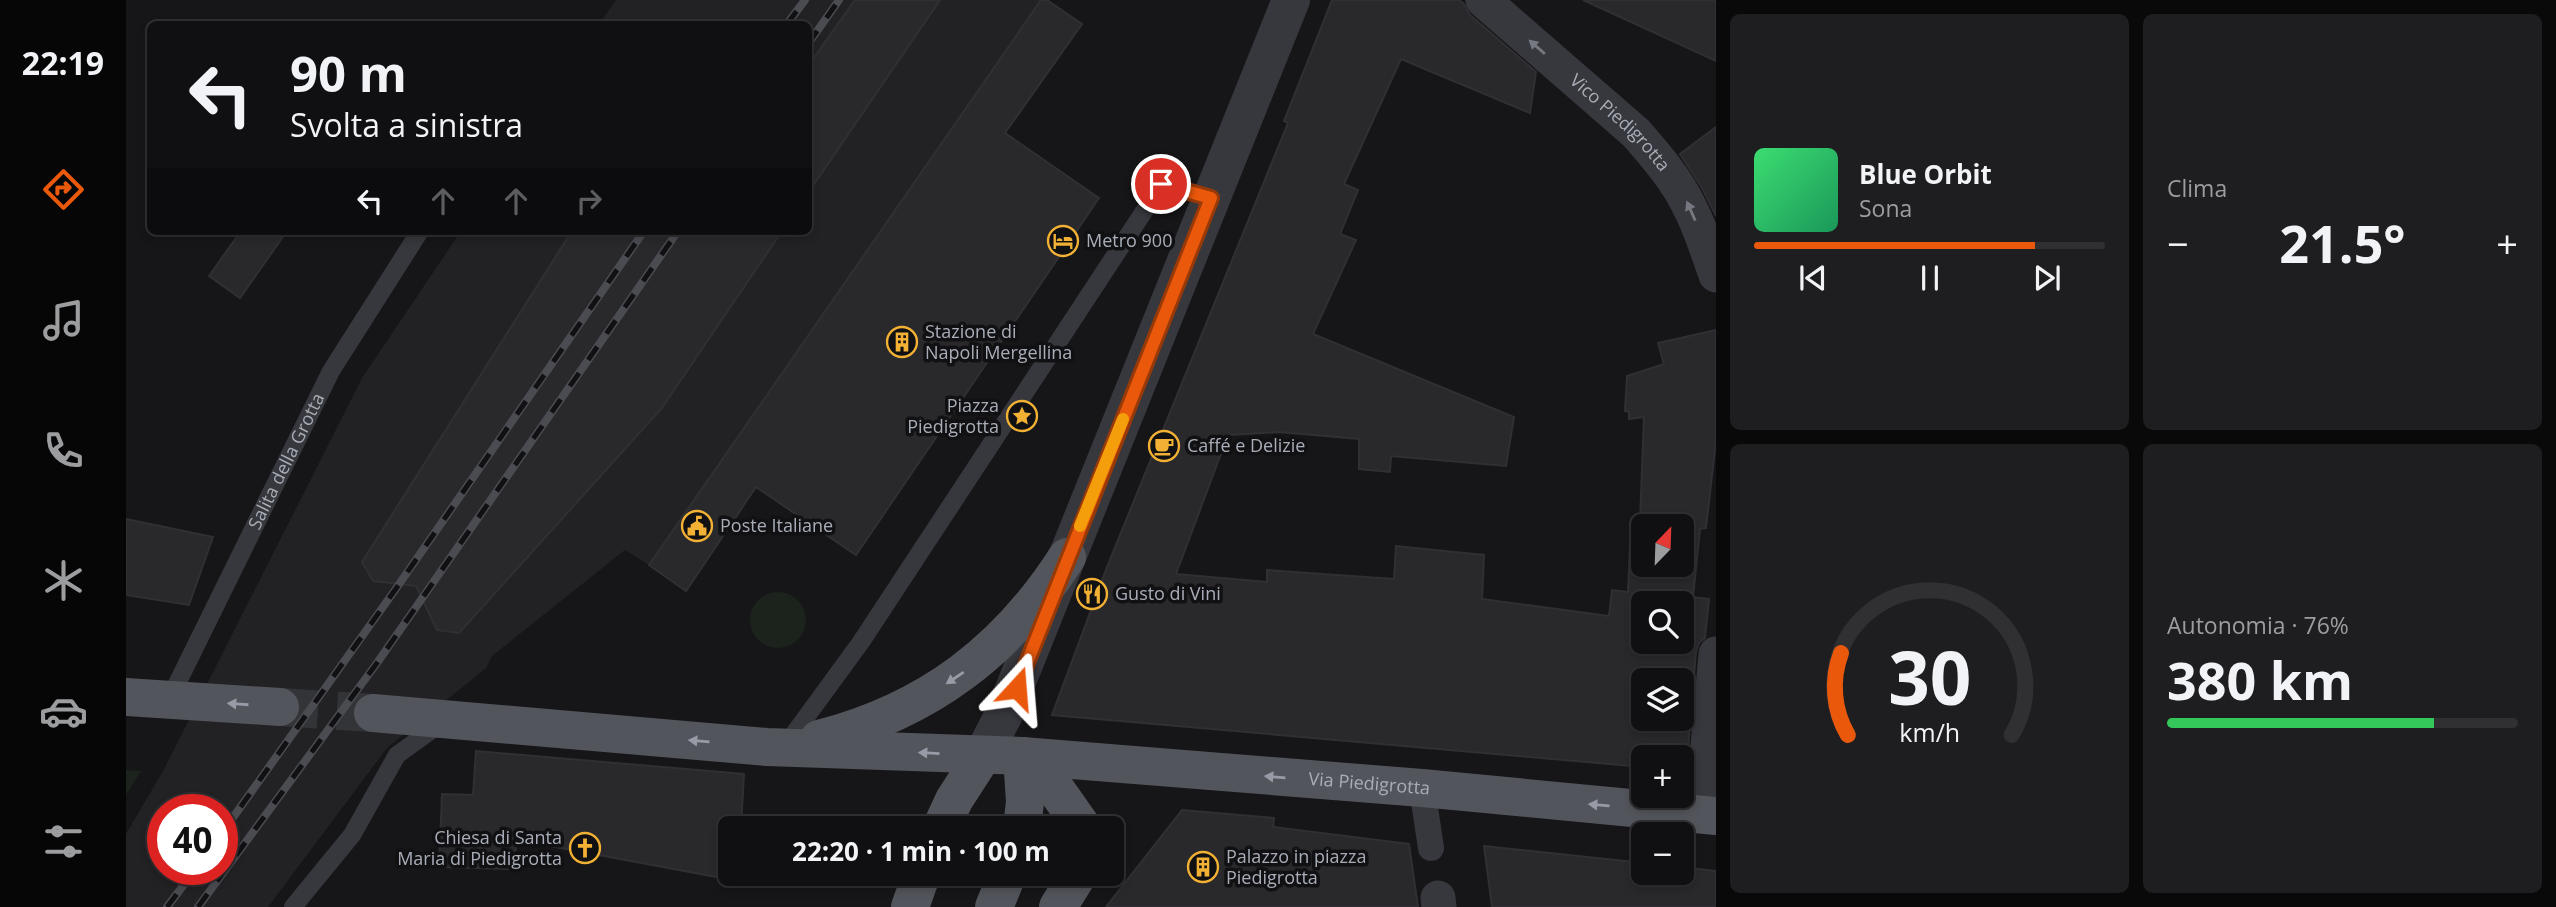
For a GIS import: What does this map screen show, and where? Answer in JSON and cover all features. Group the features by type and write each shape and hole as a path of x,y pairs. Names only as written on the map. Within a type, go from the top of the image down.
{"main road":[{"path":"373,713 776,747 830,737 881,719 959,676 991,650 1021,620 1067,557"},
{"path":"126,697 280,707"},
{"name":"Via Piedigrotta","path":"776,747 1022,756 1422,788 1709,815"},
{"path":"946,816 982,755"},
{"path":"1022,756 1023,816"},
{"path":"1022,756 1057,790 1075,816"},
{"path":"994,907 1003,886"},
{"path":"1058,907 1071,886"}],"street":[{"path":"982,755 1000,726 1291,0"},
{"name":"Vico Piedigrotta","path":"1483,0 1636,133 1653,152 1691,208 1716,275"},
{"path":"1709,815 1716,654"},
{"path":"1022,670 1016,700 1022,756"},
{"path":"1422,788 1431,848"}],"lane":[{"path":"776,747 861,642 1161,184 1211,198"},
{"name":"Salita della Grotta","path":"169,700 331,371 417,235"},
{"path":"293,907 352,835 397,755 448,718"}],"shaded area":[{"path":"616,0 1041,0 649,565 625,550 492,656 486,668 387,748 268,907 126,907 126,834 147,798 147,885 238,885 238,794 149,794 362,378 458,235 812,235 812,21 601,21"},
{"path":"772,592 784,592 794,596 802,604 806,620 802,636 794,644 784,648 772,648 762,644 754,636 750,626 750,614 754,604 762,596"},
{"path":"126,770 141,771 126,795"}],"building":[{"path":"855,0 940,0 812,187 812,60"},
{"name":"Stazione di Napoli Mergellina","path":"1041,0 1047,0 1082,24 1005,133 1099,198 856,555 756,487 686,591 649,565"},
{"path":"1332,0 1459,0 1470,15 1536,72 1530,113 1401,59 1344,184 1358,190 1340,234 1356,240 1313,334 1514,417 1506,466 1391,456 1390,472 1359,469 1359,439 1279,432 1228,435 1176,574 1267,582 1267,570 1394,579 1396,546 1484,555 1482,599 1609,616 1612,590 1628,592 1631,521 1631,578 1694,578 1694,514 1640,514 1644,417 1629,419 1629,412 1625,411 1627,376 1664,364 1658,343 1716,330 1716,440 1706,528 1700,529 1694,591 1631,591 1631,654 1694,654 1694,597 1709,599 1705,638 1699,643 1696,652 1694,676 1694,668 1631,668 1631,731 1689,731 1688,745 1631,745 1631,766 1052,715 1107,567 1288,123 1284,121"},
{"path":"1583,0 1716,0 1716,61"},
{"path":"1716,127 1716,216 1680,154"},
{"path":"238,235 284,235 240,298 209,276"},
{"path":"569,235 779,235 662,408 459,633 437,630 416,586 373,581 362,562"},
{"path":"126,519 213,537 189,605 126,595"},
{"name":"Chiesa di Santa Maria di Piedigrotta","path":"476,751 744,774 742,816 718,816 718,877 518,840 511,869 439,867 442,794 473,795"},
{"path":"1182,810 1274,818 1273,827 1409,844 1418,907 1106,907"},
{"path":"1484,846 1631,862 1631,885 1694,885 1694,868 1716,871 1716,907 1492,907"}],"tunnel":[{"path":"280,707 373,713"}],"railway":[{"path":"789,21 805,0"},
{"path":"812,38 839,0"},
{"path":"238,811 641,235"},
{"path":"198,907 377,663 675,235"},
{"path":"167,907 184,885"}],"slow traffic":[{"path":"1080,526 1123,419"}],"place":[{"name":"Metro 900","path":"1063,241"},
{"name":"Stazione di Napoli Mergellina","path":"902,342"},
{"name":"Piazza Piedigrotta","path":"1022,416"},
{"name":"Caffé e Delizie","path":"1164,446"},
{"name":"Poste Italiane","path":"697,526"},
{"name":"Gusto di Vini","path":"1092,594"},
{"name":"Chiesa di Santa Maria di Piedigrotta","path":"585,848"},
{"name":"Palazzo in piazza Piedigrotta","path":"1203,867"}],"route":[{"path":"1017,688 1211,198 1161,184"}]}
